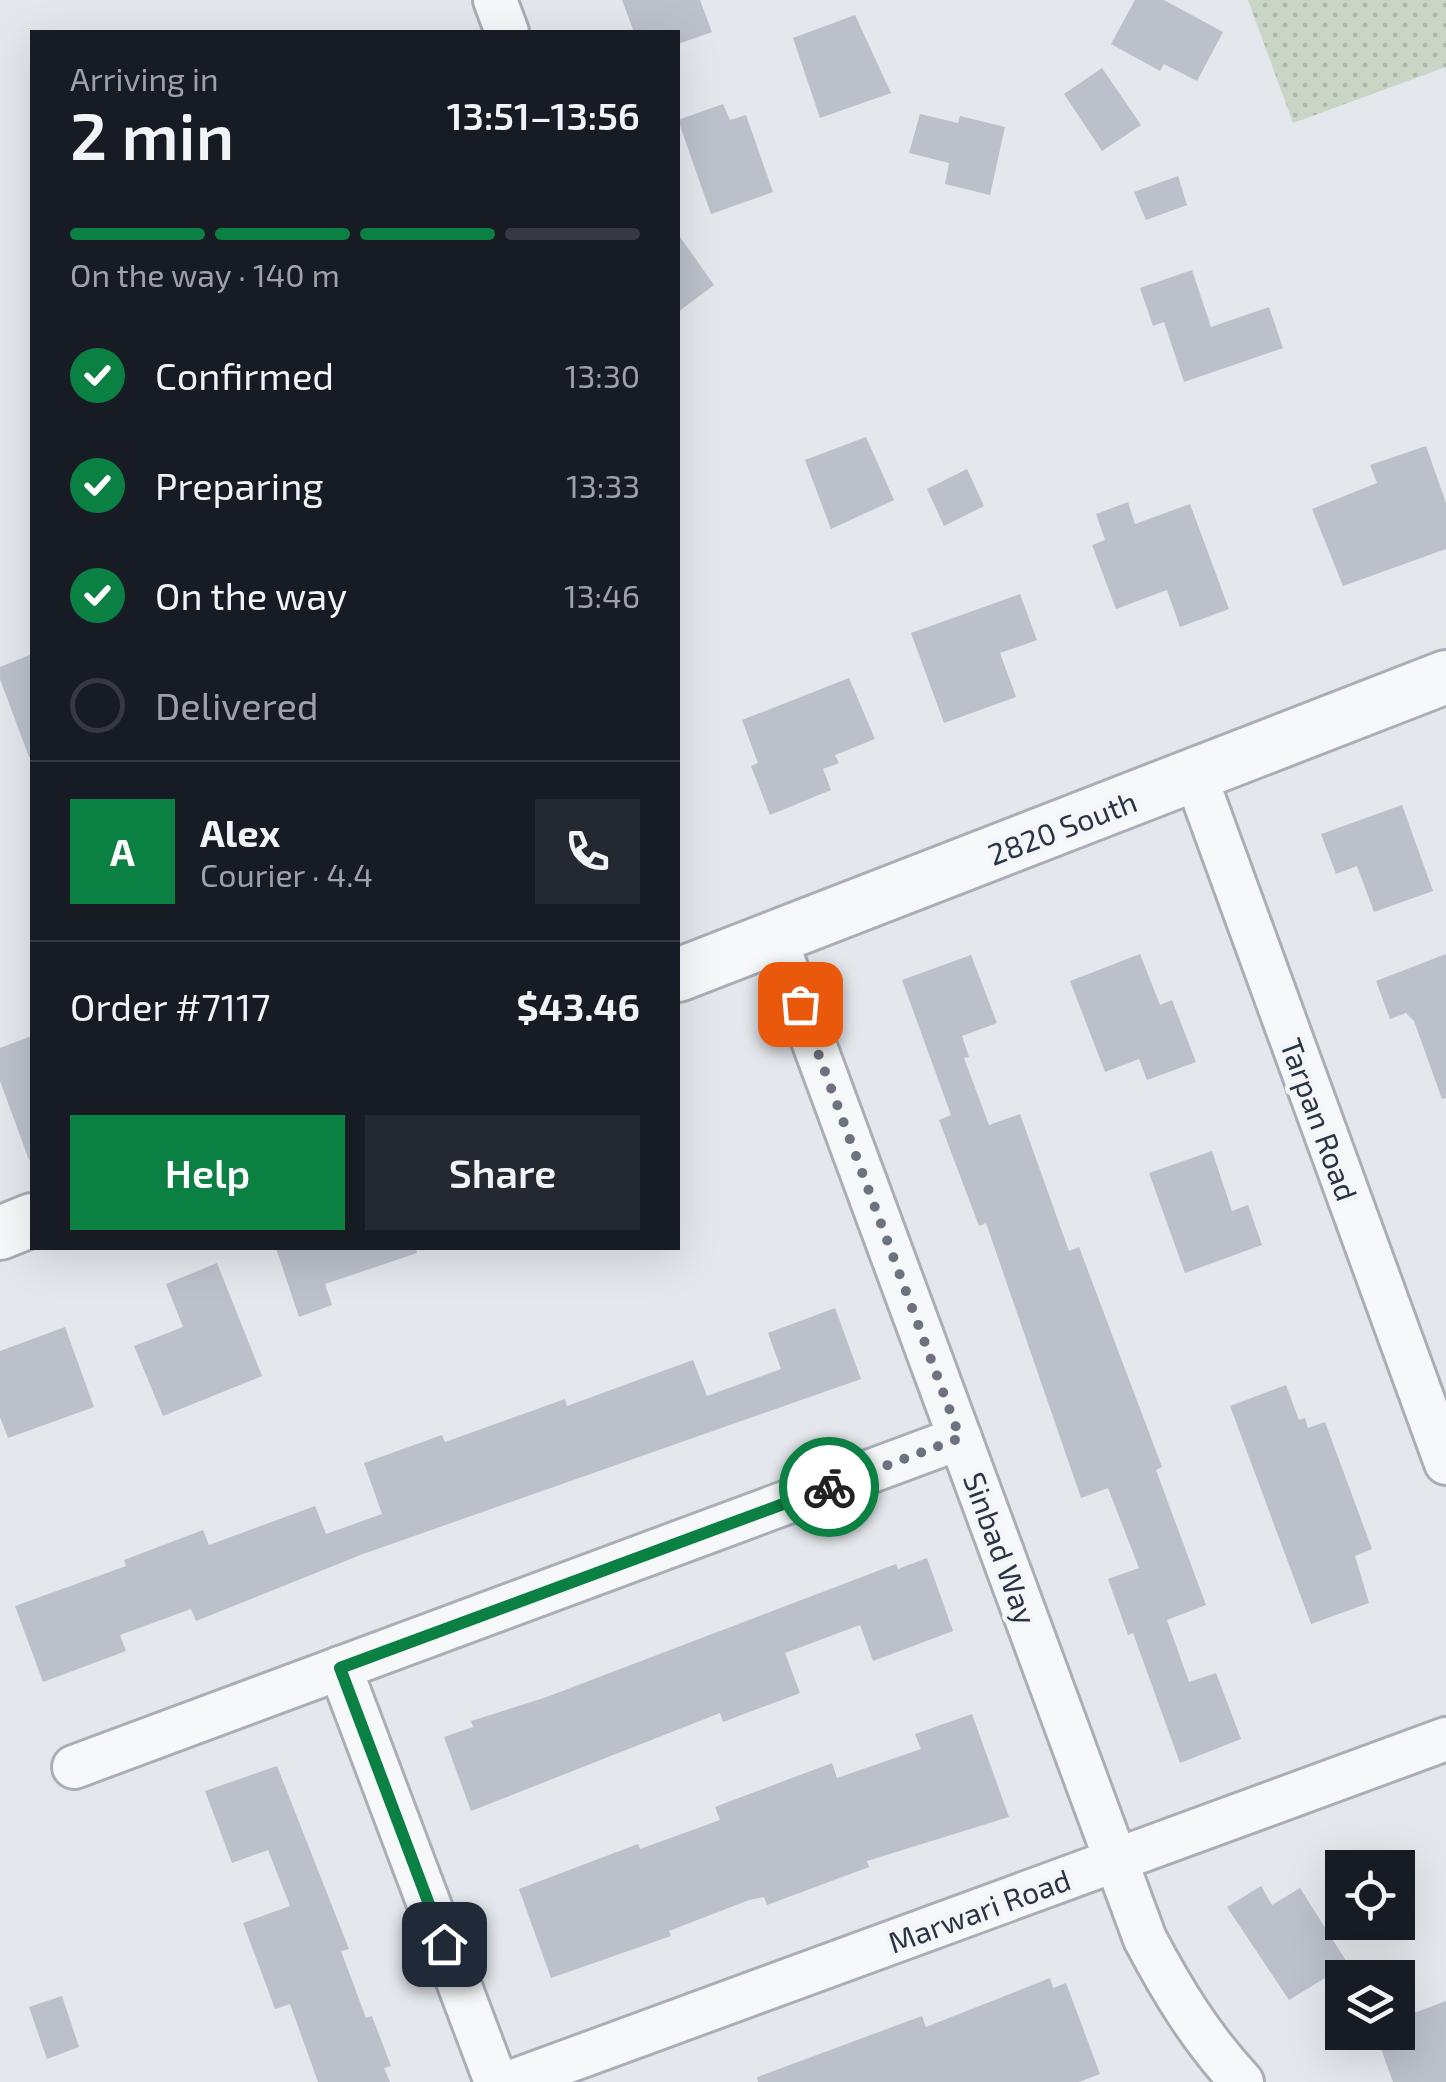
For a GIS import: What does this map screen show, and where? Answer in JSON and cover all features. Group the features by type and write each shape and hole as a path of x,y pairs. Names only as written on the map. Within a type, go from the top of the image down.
{"street":[{"path":"495,0 506,30"},
{"name":"2820 South","path":"680,974 1446,677"},
{"name":"Tarpan Road","path":"1195,776 1446,1463"},
{"name":"Sinbad Way","path":"774,938 1145,1939 1176,1999 1212,2050 1242,2082"},
{"path":"0,1233 30,1221"},
{"path":"74,1767 960,1438"},
{"path":"340,1668 496,2082"},
{"name":"Marwari Road","path":"511,2082 1446,1738"}],"green space":[{"path":"1248,0 1446,0 1446,67 1293,123"}],"building":[{"path":"622,0 700,0 712,32 680,43 680,30 633,30"},
{"path":"1135,0 1164,0 1223,32 1197,81 1164,64 1160,71 1111,44"},
{"path":"855,15 891,93 820,118 793,38"},
{"path":"1102,68 1141,125 1102,151 1064,94"},
{"path":"723,104 730,120 746,115 773,192 711,214 680,119"},
{"path":"920,114 958,123 960,116 1005,127 990,195 945,184 949,163 909,153"},
{"path":"1178,176 1187,205 1146,220 1134,192"},
{"path":"680,237 714,285 680,310"},
{"path":"1192,270 1211,327 1269,307 1283,348 1184,382 1164,322 1153,326 1140,288"},
{"path":"866,437 894,500 831,529 805,460"},
{"path":"1426,446 1446,503 1446,549 1343,586 1312,509 1377,483 1370,465"},
{"path":"967,469 984,506 944,526 927,489"},
{"path":"1128,502 1135,524 1190,504 1229,609 1180,627 1167,590 1116,609 1092,545 1105,540 1096,514"},
{"path":"1020,594 1037,640 1000,653 1016,697 944,723 911,633"},
{"path":"30,655 29,757 0,679 0,667"},
{"path":"849,678 875,739 835,755 839,763 823,769 831,790 770,815 751,766 758,763 742,720"},
{"path":"1402,805 1433,891 1374,912 1357,866 1336,874 1321,834"},
{"path":"1140,954 1160,1005 1172,1000 1196,1062 1147,1080 1139,1059 1105,1072 1070,981"},
{"path":"1446,954 1446,1098 1442,1099 1414,1021 1406,1013 1390,1019 1376,981"},
{"path":"971,955 997,1023 962,1036 969,1057 964,1058 989,1125 1020,1114 1069,1251 1079,1247 1162,1467 1156,1470 1206,1605 1167,1620 1189,1682 1216,1673 1241,1739 1180,1763 1133,1633 1128,1635 1108,1579 1139,1568 1108,1488 1081,1498 986,1223 979,1226 939,1120 951,1115 902,980"},
{"path":"30,1037 29,1160 0,1081 0,1048"},
{"path":"1212,1151 1232,1211 1248,1205 1262,1245 1185,1273 1149,1173"},
{"path":"277,1250 416,1250 417,1253 325,1284 332,1305 299,1317"},
{"path":"217,1263 262,1376 163,1416 134,1346 183,1327 166,1284"},
{"path":"835,1308 861,1379 363,1554 196,1621 191,1609 120,1635 126,1651 43,1682 15,1606 126,1566 124,1560 203,1530 209,1545 315,1506 326,1534 382,1514 364,1463 442,1435 445,1442 565,1399 567,1406 693,1360 707,1396 781,1369 768,1333"},
{"path":"65,1327 94,1407 8,1438 0,1417 0,1351"},
{"path":"1286,1385 1299,1420 1305,1418 1308,1428 1325,1422 1372,1549 1355,1556 1369,1603 1311,1624 1230,1406"},
{"path":"927,1558 953,1631 873,1661 860,1625 785,1653 800,1693 723,1722 720,1713 471,1811 444,1737 473,1727 471,1721 544,1698 896,1564 898,1569"},
{"path":"972,1714 1009,1817 867,1861 869,1867 767,1905 764,1897 749,1900 669,1931 671,1936 551,1978 519,1889 638,1844 640,1849 720,1820 715,1807 832,1763 837,1778 921,1749 915,1734"},
{"path":"277,1766 349,1949 341,1951 366,2018 372,2016 391,2066 384,2068 390,2082 318,2082 290,2004 275,2009 243,1923 290,1906 268,1850 232,1863 205,1791"},
{"path":"1261,1886 1272,1905 1300,1888 1325,1928 1325,1940 1333,1940 1345,1960 1325,1960 1325,1978 1289,2000 1227,1907"},
{"path":"1050,1978 1053,1988 1066,1983 1100,2074 1079,2082 758,2082 757,2077 922,2016 926,2027"},
{"path":"62,1996 79,2047 47,2059 29,2007"},
{"path":"1446,2001 1446,2082 1393,2082 1381,2050 1415,2050 1415,2013"}],"way so far":[{"path":"800,1004 960,1438 829,1487"}],"route":[{"path":"444,1944 340,1668 829,1487"}]}
